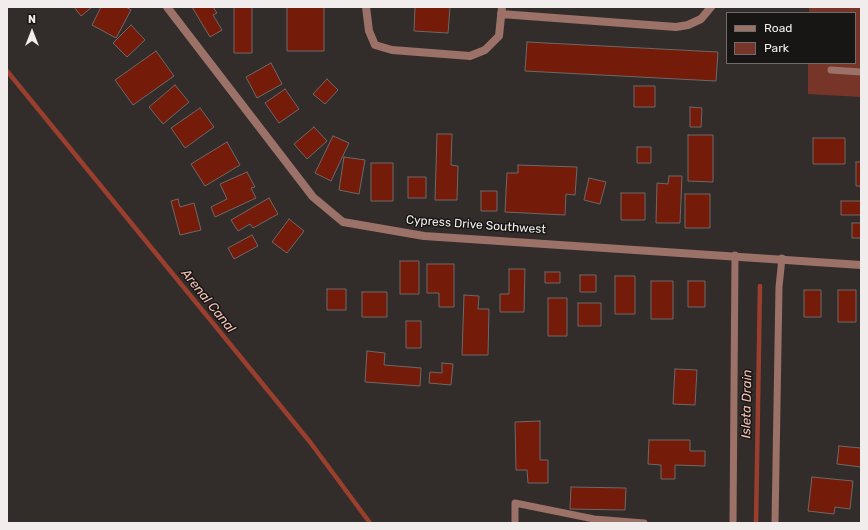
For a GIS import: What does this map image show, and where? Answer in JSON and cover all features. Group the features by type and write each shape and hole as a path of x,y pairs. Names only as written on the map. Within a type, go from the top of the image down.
{"street":[{"name":"Cypress Drive Southwest","path":"167,7 313,197 343,222 424,236 782,258 861,265"},
{"path":"366,7 370,31 375,45 392,50 470,56 485,50 499,36 501,10 676,27 688,25 700,19 711,8"}],"lane":[{"path":"831,70 861,72"},
{"path":"733,523 735,255"},
{"path":"775,523 779,287 782,258"},
{"path":"515,523 515,503 594,519 644,523"}],"green space":[{"path":"809,7 861,7 861,97 808,94 808,64 856,64 856,12 809,12"}],"building":[{"path":"74,7 92,7 81,16"},
{"path":"101,7 126,7 131,10 116,38 92,25"},
{"path":"192,7 213,7 217,13 213,15 222,30 210,37"},
{"path":"234,7 252,7 252,53 234,53"},
{"path":"287,7 324,7 324,51 287,51"},
{"path":"415,7 450,7 448,33 414,31"},
{"path":"131,25 145,40 127,57 113,43"},
{"path":"527,42 718,52 716,81 525,71"},
{"path":"156,51 174,76 133,105 115,80"},
{"path":"271,63 282,84 257,98 246,77"},
{"path":"327,79 338,90 325,104 313,94"},
{"path":"175,85 189,102 163,124 149,107"},
{"path":"634,86 655,86 655,107 634,107"},
{"path":"285,89 299,109 279,123 265,103"},
{"path":"690,107 702,108 701,127 690,127"},
{"path":"200,108 214,127 185,148 171,128"},
{"path":"314,127 327,141 307,159 294,144"},
{"path":"437,134 452,134 451,165 458,166 457,200 435,200"},
{"path":"688,135 713,135 713,182 688,181"},
{"path":"333,136 349,143 331,181 315,173"},
{"path":"813,138 845,138 845,164 813,164"},
{"path":"227,142 240,165 205,186 191,164"},
{"path":"637,147 651,147 651,163 637,163"},
{"path":"344,157 365,160 359,194 339,190"},
{"path":"856,162 861,162 861,186 856,186"},
{"path":"371,163 393,163 393,201 371,201"},
{"path":"518,165 577,167 575,195 566,194 565,215 505,212 507,173 518,173"},
{"path":"247,172 255,187 251,188 256,198 215,217 211,207 227,199 220,184"},
{"path":"669,176 682,176 680,223 656,223 657,183 668,184"},
{"path":"408,177 426,177 426,198 408,198"},
{"path":"589,178 606,182 600,204 584,200"},
{"path":"481,191 497,191 497,211 481,211"},
{"path":"621,193 645,193 645,220 621,220"},
{"path":"685,194 710,194 710,228 685,228"},
{"path":"269,198 278,214 253,228 250,224 238,231 231,220"},
{"path":"178,199 180,207 194,203 201,230 180,235 171,201"},
{"path":"841,201 861,201 861,215 841,215"},
{"path":"289,219 304,231 287,253 272,242"},
{"path":"852,223 861,223 861,238 852,238"},
{"path":"252,235 258,246 234,259 228,248"},
{"path":"400,261 419,261 419,294 400,294"},
{"path":"427,264 454,264 454,307 439,307 439,293 427,293"},
{"path":"509,269 525,269 524,312 500,312 500,294 509,294"},
{"path":"545,272 560,272 560,283 545,283"},
{"path":"580,275 596,275 596,292 580,292"},
{"path":"615,276 635,276 635,314 615,314"},
{"path":"651,281 673,281 673,319 651,319"},
{"path":"688,281 705,281 705,307 688,307"},
{"path":"327,289 346,289 346,310 327,310"},
{"path":"804,290 821,290 821,317 804,317"},
{"path":"838,290 856,290 856,322 838,322"},
{"path":"362,292 387,292 387,317 362,317"},
{"path":"464,295 479,296 478,309 489,309 488,355 462,355"},
{"path":"548,298 567,298 567,336 548,336"},
{"path":"578,303 601,303 601,326 578,326"},
{"path":"406,321 421,321 421,348 406,348"},
{"path":"367,351 385,353 384,365 421,368 420,386 365,382"},
{"path":"442,363 453,364 451,385 429,383 430,372 442,373"},
{"path":"675,369 697,370 695,405 673,404"},
{"path":"540,421 540,460 548,460 548,483 528,483 527,470 516,470 515,422"},
{"path":"649,440 690,440 690,451 705,451 705,466 675,465 675,479 661,479 661,465 648,464"},
{"path":"839,446 861,448 861,467 837,464"},
{"path":"812,477 853,481 850,509 835,507 834,514 808,511"},
{"path":"571,487 626,488 625,510 570,509"}],"waterway":[{"name":"Arenal Canal","path":"7,71 310,442 370,523"},
{"name":"Isleta Drain","path":"756,523 760,286"}]}
